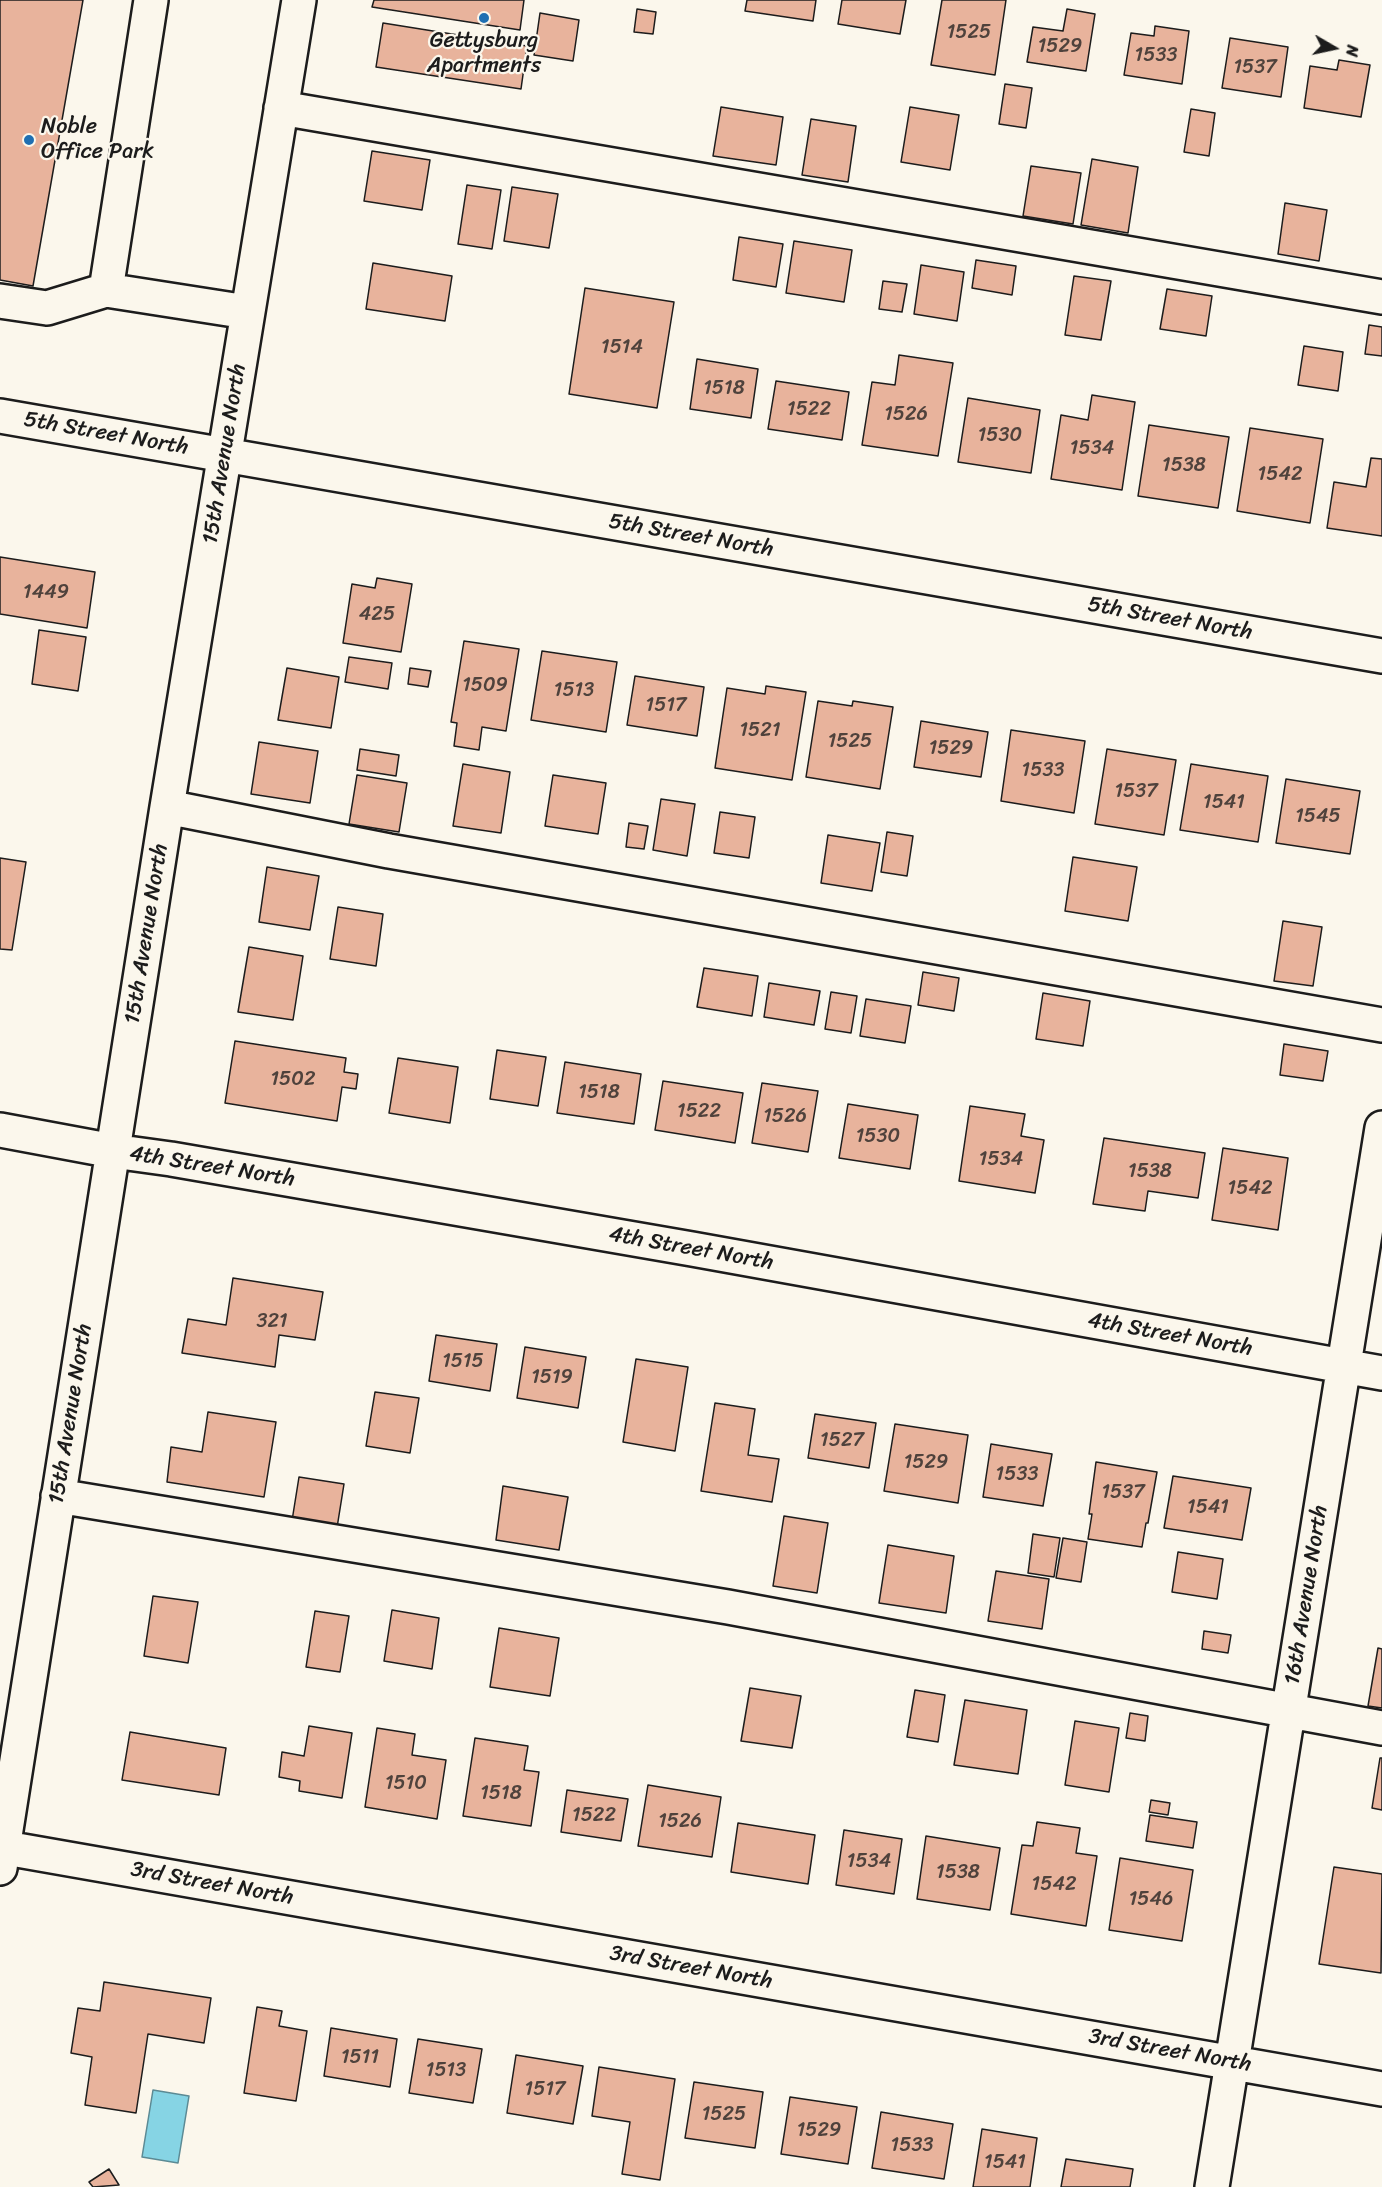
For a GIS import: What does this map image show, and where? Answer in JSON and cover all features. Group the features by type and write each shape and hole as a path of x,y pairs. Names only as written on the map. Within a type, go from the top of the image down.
{"street":[{"path":"106,290 151,0"},
{"name":"15th Avenue North","path":"1,1854 298,0"},
{"path":"281,108 1382,297"},
{"path":"0,301 47,308 106,290 247,312"},
{"name":"5th Street North","path":"0,416 1382,656"},
{"path":"167,807 389,851 1382,1025"},
{"name":"16th Avenue North","path":"1212,2187 1382,1128"},
{"name":"4th Street North","path":"0,1130 692,1249 1382,1373"},
{"path":"58,1496 728,1607 1382,1728"},
{"name":"3rd Street North","path":"1,1854 1382,2089"}],"water":[{"path":"153,2090 189,2096 178,2163 142,2157"}],"building":[{"name":"Noble Office Park","path":"0,0 83,0 33,286 0,280"},
{"name":"Gettysburg Apartments","path":"374,0 524,0 520,30 372,7"},
{"path":"747,0 816,0 813,21 745,11"},
{"path":"842,0 906,0 900,34 838,24"},
{"path":"942,0 1006,0 995,75 931,65"},
{"path":"637,9 656,12 653,34 634,32"},
{"path":"1067,9 1095,14 1086,71 1027,62 1033,27 1063,31"},
{"path":"540,13 579,20 573,61 534,55"},
{"path":"383,23 527,46 521,89 376,67"},
{"path":"1155,26 1189,31 1182,84 1124,75 1131,33 1154,36"},
{"path":"1230,38 1288,47 1281,97 1222,88"},
{"path":"1339,60 1370,65 1361,117 1304,108 1310,66 1337,70"},
{"path":"1005,84 1032,88 1026,128 999,124"},
{"path":"721,107 783,117 776,165 713,156"},
{"path":"910,107 959,115 950,170 901,162"},
{"path":"1191,109 1215,113 1209,156 1184,152"},
{"path":"811,119 856,126 848,182 802,175"},
{"path":"372,151 430,160 422,210 364,201"},
{"path":"1092,159 1138,167 1128,233 1081,225"},
{"path":"1031,166 1081,173 1073,224 1023,216"},
{"path":"467,185 501,190 492,249 458,244"},
{"path":"512,187 558,194 549,248 504,241"},
{"path":"1285,203 1327,210 1319,261 1278,254"},
{"path":"739,237 783,244 776,287 733,280"},
{"path":"794,241 852,250 844,302 786,293"},
{"path":"976,260 1016,266 1012,295 972,288"},
{"path":"373,263 452,276 445,321 366,309"},
{"path":"921,265 964,272 957,321 914,314"},
{"path":"1074,276 1111,281 1101,340 1065,335"},
{"path":"883,281 907,284 902,312 879,309"},
{"path":"585,288 674,302 657,408 569,394"},
{"path":"1167,289 1212,296 1206,336 1160,329"},
{"path":"1369,325 1382,327 1382,356 1365,354"},
{"path":"1304,346 1343,352 1338,391 1298,385"},
{"path":"899,355 953,363 938,456 862,445 872,382 895,385"},
{"path":"697,359 758,369 751,418 690,409"},
{"path":"776,381 849,392 842,440 768,429"},
{"path":"1092,395 1135,402 1122,490 1051,479 1061,415 1088,420"},
{"path":"968,398 1040,410 1031,473 958,462"},
{"path":"1149,425 1229,437 1218,508 1138,496"},
{"path":"1250,428 1323,439 1310,523 1237,511"},
{"path":"1371,458 1382,459 1382,536 1327,528 1334,482 1366,487"},
{"path":"0,557 95,572 87,628 0,614"},
{"path":"377,578 412,584 401,652 343,643 352,584 375,588"},
{"path":"39,630 86,637 78,691 32,684"},
{"path":"464,641 519,649 506,731 482,727 479,750 454,746 457,723 451,722"},
{"path":"542,651 617,662 606,732 531,720"},
{"path":"349,657 392,663 388,689 345,682"},
{"path":"287,668 339,677 331,728 278,720"},
{"path":"410,668 431,671 428,687 408,684"},
{"path":"635,676 704,687 697,736 627,725"},
{"path":"766,686 806,692 792,780 715,768 727,688 765,694"},
{"path":"818,701 852,706 853,701 893,707 880,789 806,777"},
{"path":"921,721 988,732 981,777 914,767"},
{"path":"1011,730 1085,741 1074,813 1001,801"},
{"path":"259,742 318,751 310,803 251,794"},
{"path":"360,749 399,755 396,776 357,770"},
{"path":"1107,749 1176,760 1164,835 1095,824"},
{"path":"463,764 510,772 501,833 453,826"},
{"path":"1191,764 1268,776 1258,842 1180,830"},
{"path":"357,775 407,783 399,832 349,824"},
{"path":"553,775 606,783 598,834 545,826"},
{"path":"1286,779 1360,791 1350,854 1276,843"},
{"path":"661,799 695,804 687,856 653,850"},
{"path":"720,812 755,817 749,858 714,853"},
{"path":"629,823 648,826 644,849 626,847"},
{"path":"887,832 913,836 907,876 881,872"},
{"path":"828,835 880,843 872,891 821,883"},
{"path":"1073,857 1137,867 1128,921 1065,911"},
{"path":"0,858 26,862 12,950 0,949"},
{"path":"267,867 319,876 310,930 259,922"},
{"path":"338,907 383,914 376,966 330,959"},
{"path":"1283,921 1322,927 1313,986 1274,981"},
{"path":"249,947 303,956 293,1020 238,1012"},
{"path":"704,968 758,976 752,1016 697,1007"},
{"path":"923,972 959,978 954,1011 918,1005"},
{"path":"769,983 820,991 814,1025 764,1017"},
{"path":"831,992 857,996 851,1033 825,1029"},
{"path":"1043,993 1090,1001 1083,1046 1036,1039"},
{"path":"866,999 911,1006 905,1043 860,1036"},
{"path":"235,1041 346,1058 344,1072 358,1074 356,1089 342,1087 337,1121 225,1103"},
{"path":"1284,1044 1328,1051 1323,1081 1280,1075"},
{"path":"497,1050 546,1057 538,1106 490,1099"},
{"path":"398,1058 458,1067 450,1123 389,1113"},
{"path":"565,1062 641,1074 634,1124 557,1113"},
{"path":"663,1081 743,1093 735,1143 655,1130"},
{"path":"762,1083 818,1091 808,1152 752,1143"},
{"path":"848,1104 918,1115 910,1169 839,1158"},
{"path":"970,1106 1025,1114 1021,1136 1044,1140 1035,1193 959,1181"},
{"path":"1104,1138 1205,1153 1198,1198 1148,1191 1145,1211 1093,1204"},
{"path":"1223,1148 1288,1158 1278,1230 1212,1220"},
{"path":"233,1278 323,1292 315,1340 279,1335 275,1367 182,1353 188,1319 226,1325"},
{"path":"436,1335 497,1344 490,1391 429,1381"},
{"path":"525,1347 586,1357 578,1408 517,1398"},
{"path":"636,1359 688,1367 675,1451 623,1442"},
{"path":"375,1392 419,1398 410,1453 366,1446"},
{"path":"715,1403 755,1409 748,1455 779,1459 772,1502 701,1491"},
{"path":"208,1412 276,1422 264,1497 167,1482 171,1447 202,1452"},
{"path":"815,1414 876,1423 869,1468 808,1458"},
{"path":"895,1424 968,1435 958,1503 884,1491"},
{"path":"991,1444 1052,1454 1043,1506 983,1497"},
{"path":"1096,1462 1157,1472 1142,1547 1088,1539"},
{"path":"1173,1476 1251,1488 1242,1540 1164,1528"},
{"path":"299,1477 344,1484 336,1534 291,1527"},
{"path":"503,1486 568,1497 559,1550 496,1540"},
{"path":"784,1516 828,1523 817,1593 773,1586"},
{"path":"1033,1534 1060,1538 1054,1577 1028,1573"},
{"path":"1063,1538 1087,1542 1081,1582 1056,1578"},
{"path":"888,1545 954,1556 946,1613 879,1603"},
{"path":"1178,1552 1223,1559 1217,1599 1172,1592"},
{"path":"996,1571 1049,1579 1042,1629 988,1621"},
{"path":"153,1596 198,1602 188,1663 144,1656"},
{"path":"392,1610 439,1618 432,1669 384,1661"},
{"path":"315,1611 349,1616 340,1672 306,1667"},
{"path":"499,1628 559,1638 550,1696 490,1687"},
{"path":"1204,1631 1231,1635 1228,1653 1202,1649"},
{"path":"1378,1648 1382,1649 1382,1708 1368,1706"},
{"path":"750,1688 801,1696 792,1748 741,1741"},
{"path":"915,1690 945,1695 938,1742 907,1737"},
{"path":"965,1700 1027,1710 1018,1774 954,1765"},
{"path":"1130,1713 1148,1716 1145,1741 1126,1738"},
{"path":"1075,1721 1119,1728 1109,1792 1065,1785"},
{"path":"309,1726 352,1733 342,1798 299,1791 300,1781 279,1777 282,1752 304,1756"},
{"path":"377,1728 415,1734 412,1755 446,1760 437,1819 365,1807"},
{"path":"130,1732 226,1748 219,1795 122,1780"},
{"path":"475,1738 528,1746 524,1770 539,1772 531,1826 463,1816"},
{"path":"1380,1758 1382,1758 1382,1810 1372,1808"},
{"path":"648,1785 721,1797 712,1857 638,1846"},
{"path":"567,1790 628,1799 621,1841 561,1832"},
{"path":"1151,1800 1170,1803 1168,1815 1149,1812"},
{"path":"1150,1815 1197,1822 1193,1848 1146,1841"},
{"path":"1037,1822 1080,1828 1076,1853 1097,1856 1086,1926 1011,1914 1022,1845 1033,1846"},
{"path":"738,1823 815,1835 808,1884 731,1872"},
{"path":"844,1830 902,1839 894,1894 836,1885"},
{"path":"926,1836 1000,1848 990,1910 917,1899"},
{"path":"1120,1858 1193,1870 1182,1941 1109,1930"},
{"path":"1334,1867 1382,1874 1381,1973 1319,1964"},
{"path":"104,1982 211,1998 204,2043 148,2034 136,2113 85,2105 92,2057 71,2053 78,2008 100,2011"},
{"path":"257,2007 282,2011 279,2026 307,2031 296,2101 244,2093"},
{"path":"331,2028 397,2039 390,2087 324,2076"},
{"path":"418,2039 482,2049 473,2103 409,2093"},
{"path":"516,2055 583,2066 573,2124 507,2113"},
{"path":"599,2067 675,2079 660,2180 622,2174 630,2122 592,2116"},
{"path":"694,2082 763,2092 755,2148 685,2138"},
{"path":"790,2097 857,2107 848,2164 781,2154"},
{"path":"881,2112 953,2124 944,2179 872,2168"},
{"path":"982,2129 1037,2138 1030,2187 973,2187"},
{"path":"1066,2159 1133,2169 1130,2187 1061,2187"},
{"path":"109,2169 119,2185 93,2187 89,2182"}],"place":[{"name":"Gettysburg Apartments","path":"484,18"},
{"name":"Noble Office Park","path":"29,140"}]}
